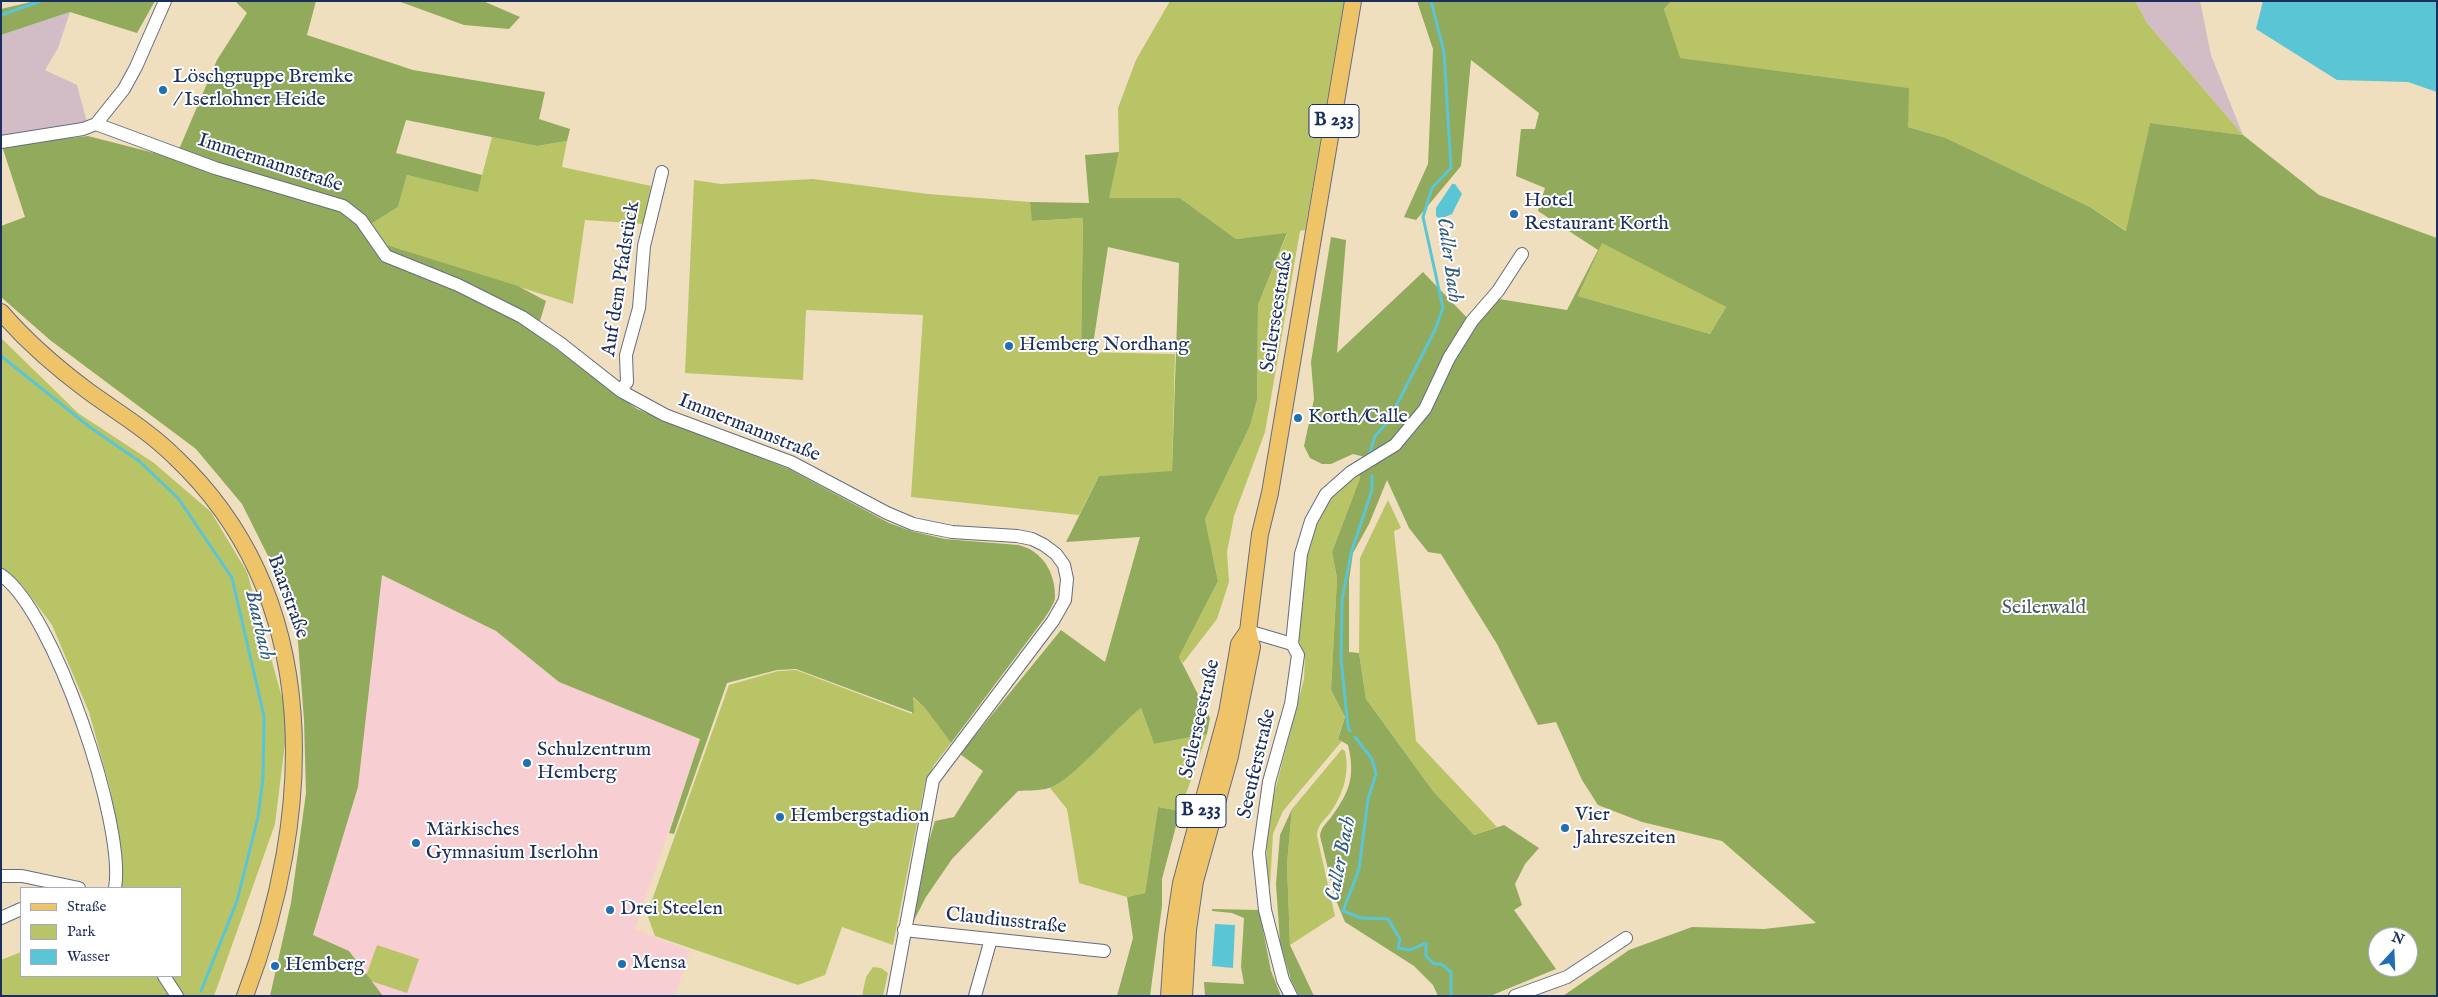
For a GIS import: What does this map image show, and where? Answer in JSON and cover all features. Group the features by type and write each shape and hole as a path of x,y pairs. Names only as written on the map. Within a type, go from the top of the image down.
{"main road":[{"name":"Seilerseestraße","path":"1184,996 1188,930 1196,881 1230,756 1252,647 1248,630 1260,534 1270,492 1354,1"},
{"name":"Baarstraße","path":"1,312 27,340 54,364 151,436 194,475 238,534 255,565 274,610 281,635 293,700 294,749 288,825 277,894 259,959 245,996"},
{"name":"Seilerseestraße","path":"1169,996 1173,936 1181,883 1227,713 1238,644 1248,630"}],"street":[{"path":"1,142 83,129 96,124 128,81 165,1"},
{"name":"Immermannstraße","path":"96,124 215,168 343,206 360,220 386,256 458,284 522,317 560,343 622,391 665,416 791,462 899,519 939,530 1032,539 1056,554 1064,565 1067,579 1065,600 1053,621 933,780 893,996"},
{"name":"Auf dem Pfadstück","path":"622,391 627,382 626,354 639,308 644,246 662,172"},
{"name":"Seeuferstraße","path":"1291,996 1283,980 1264,910 1259,853 1269,782 1291,704 1298,655 1292,644 1301,554 1311,521 1326,494 1351,472 1395,444 1425,409 1449,358 1472,322 1498,291 1522,254"},
{"path":"1,575 17,590 36,617 56,655 76,706 98,776 110,827 118,873 115,887"},
{"path":"1248,630 1292,644"},
{"path":"1,876 71,887"},
{"path":"1,918 20,909"},
{"name":"Claudiusstraße","path":"904,930 1104,951"},
{"path":"1514,996 1567,977 1626,938"},
{"path":"975,996 991,939"},
{"path":"165,977 177,996"}],"shaded area":[{"path":"2135,1 2200,1 2211,55 2243,135 2147,23"},
{"path":"70,12 58,48 45,70 77,85 87,122 1,136 1,35"},
{"name":"Schulzentrum Hemberg","path":"382,575 496,631 559,682 700,739 635,929 690,951 675,996 383,996 349,951 313,936 358,787"}],"green space":[{"path":"35,1 155,1 137,33 70,12 1,35 1,9"},
{"path":"235,1 316,1 307,35 413,70 545,92 539,119 570,129 567,141 537,146 406,120 396,153 482,175 478,192 407,175 398,207 371,224 387,245 518,286 546,301 536,334 637,409 789,469 889,523 911,531 945,539 1018,545 1027,548 1041,557 1053,580 1055,598 1052,606 951,743 925,708 913,697 914,713 796,669 777,670 727,683 674,834 669,833 700,739 559,682 496,631 382,575 358,787 313,935 349,951 383,996 270,996 291,903 306,793 304,720 298,642 291,602 242,504 196,449 50,340 1,297 1,226 25,217 2,146 88,136 166,156 180,147 217,60 247,13"},
{"path":"398,1 483,1 520,17 509,29 464,25"},
{"path":"1170,1 1344,1 1305,230 1300,231 1265,432 1234,516 1227,552 1229,582 1217,619 1183,663 1179,657 1218,581 1205,519 1250,426 1257,400 1258,305 1287,234 1236,239 1180,198 1108,198 1119,152 1118,108 1136,60"},
{"name":"Seilerwald","path":"1417,1 1671,1 1664,9 1680,58 1909,88 1908,127 1946,138 2090,207 2126,231 2150,123 2243,135 2319,195 2437,238 2437,996 1563,996 1629,950 1692,927 1764,929 1816,923 1722,841 1642,822 1598,805 1582,780 1556,722 1538,725 1497,644 1441,554 1428,552 1409,528 1387,480 1369,524 1353,553 1349,580 1349,652 1359,653 1366,699 1433,791 1474,835 1504,825 1539,848 1525,864 1515,884 1522,905 1514,910 1556,969 1490,996 1438,996 1433,985 1414,966 1345,922 1335,898 1320,836 1347,790 1351,774 1348,745 1338,739 1345,717 1331,690 1337,578 1332,552 1360,478 1359,474 1367,470 1365,457 1353,454 1331,464 1322,464 1310,458 1304,446 1314,399 1311,362 1331,237 1346,240 1337,353 1423,272 1475,326 1499,299 1567,310 1598,250 1538,211 1545,188 1516,176 1521,129 1535,129 1539,113 1471,60 1461,166 1416,220 1404,217 1428,164 1433,49","holes":["1602,243 1726,307 1710,334 1578,296"]},
{"path":"1670,1 2135,1 2147,23 2243,135 2150,123 2127,231 2090,207 1946,138 1908,127 1908,88 1679,58 1664,9"},
{"path":"492,137 537,146 567,141 562,167 651,186 644,224 585,220 573,304 387,245 371,224 398,207 407,175 478,191"},
{"path":"1119,152 1109,198 1180,198 1236,239 1287,233 1258,305 1257,400 1250,426 1205,519 1218,581 1179,657 1210,718 1207,734 1154,744 1141,708 1082,765 1058,784 1045,789 1018,791 952,859 926,897 909,930 913,894 935,821 954,817 983,771 960,754 1061,630 1105,662 1140,537 1066,542 1099,476 1172,471 1179,263 1108,247 1092,351 1081,352 1083,218 1032,221 1030,202 1089,203 1085,155"},
{"path":"813,179 928,194 1030,202 1033,221 1083,218 1081,352 1175,354 1172,472 1099,476 1079,515 911,497 923,315 806,310 803,380 685,373 694,180 721,184"},
{"path":"1602,242 1726,307 1710,334 1578,296"},
{"path":"1,338 78,413 154,463 211,512 247,572 288,719 275,824 214,996 1,996 1,960 20,952 20,977 182,977 182,887 111,887 115,873 111,792 89,712 52,625 22,585 1,570"},
{"path":"1359,474 1360,478 1332,552 1337,578 1331,690 1345,717 1338,738 1342,741 1283,811 1273,834 1270,886 1266,887 1267,838 1271,806 1304,679 1305,656 1298,639 1305,556 1315,522 1329,498"},
{"path":"1388,500 1401,528 1394,531 1416,741 1497,827 1474,835 1433,791 1366,699 1359,653 1360,558"},
{"name":"Hembergstadion","path":"796,670 912,714 912,697 925,708 951,743 934,765 925,783 893,945 842,927 825,975 798,985 655,936 647,914 729,685 778,671"},
{"path":"1141,708 1154,744 1207,734 1180,811 1158,807 1145,893 1127,897 1079,883 1067,809 1050,788 1074,770 1129,717"},
{"path":"1342,749 1345,751 1347,767 1342,791 1335,806 1319,826 1317,832 1335,916 1290,945 1287,864 1292,809"},
{"path":"1158,807 1180,811 1162,879 1162,906 1150,996 1117,996 1133,938 1127,897 1145,893"},
{"path":"1292,809 1287,864 1290,945 1314,996 1299,996 1291,980 1280,942 1276,884 1280,835"},
{"path":"1212,909 1259,910 1271,971 1281,996 1205,996 1204,982 1244,984 1241,967 1244,918 1232,913 1212,911"},
{"path":"377,945 419,959 407,993 365,979"},
{"path":"873,967 881,968 888,973 883,996 862,996 866,977"}],"water":[{"path":"2263,1 2437,1 2437,92 2408,82 2337,80 2256,29"},
{"path":"1452,184 1455,184 1462,194 1452,214 1440,219 1436,216 1436,208"},
{"path":"1215,924 1235,925 1233,968 1212,966"}],"waterway":[{"name":"Baarbach","path":"1,15 41,1"},
{"name":"Caller Bach","path":"1369,455 1375,436 1388,422 1435,330 1443,308 1423,217 1432,188 1451,168 1444,52 1431,1"},
{"name":"Baarbach","path":"1,356 91,428 139,461 178,498 232,578 264,716 263,778 258,817 237,901 201,991"},
{"name":"Caller Bach","path":"1350,731 1341,659 1342,600 1351,553 1372,490 1372,476"},
{"name":"Caller Bach","path":"1355,737 1372,759 1376,774 1368,799 1359,869 1343,911 1361,918 1388,919 1400,939 1398,948 1410,950 1426,943 1426,956 1434,964 1441,964 1451,972 1451,996"}],"place":[{"name":"Löschgruppe Bremke / Iserlohner Heide","path":"163,90"},
{"name":"Hotel Restaurant Korth","path":"1514,214"},
{"name":"Hemberg Nordhang","path":"1009,346"},
{"name":"Korth/Calle","path":"1298,418"},
{"name":"Schulzentrum Hemberg","path":"527,763"},
{"name":"Hembergstadion","path":"780,817"},
{"name":"Vier Jahreszeiten","path":"1565,828"},
{"name":"Märkisches Gymnasium Iserlohn","path":"416,843"},
{"name":"Drei Steelen","path":"610,910"},
{"name":"Mensa","path":"622,964"},
{"name":"Hemberg","path":"275,966"}]}
